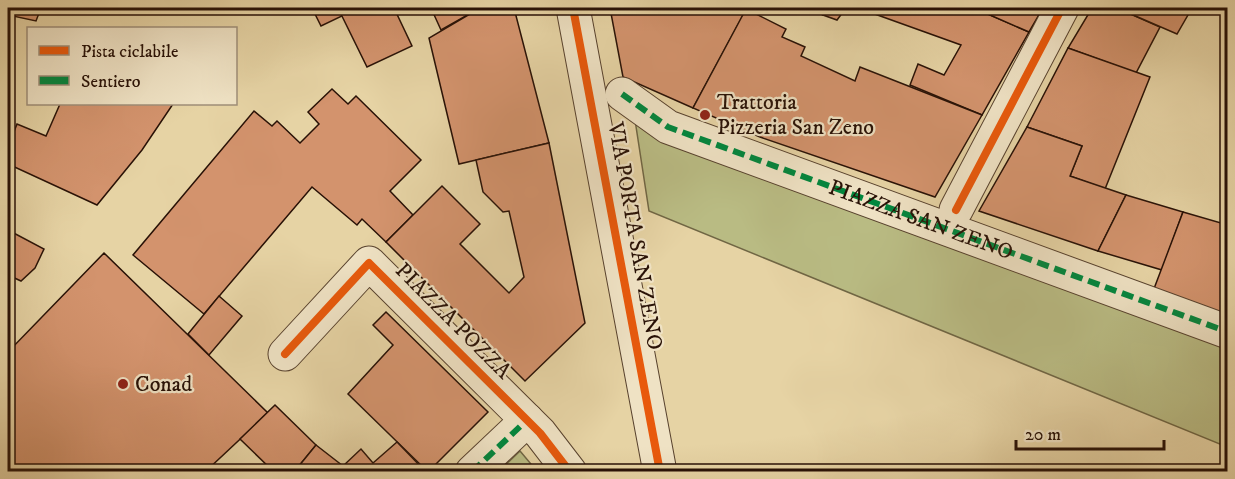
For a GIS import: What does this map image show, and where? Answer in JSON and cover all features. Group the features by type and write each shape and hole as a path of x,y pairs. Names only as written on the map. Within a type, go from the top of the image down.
{"street":[{"name":"VIA PORTA SAN ZENO","path":"573,8 660,471"},
{"path":"956,210 1062,8"},
{"name":"PIAZZA SAN ZENO","path":"622,94 668,127 1227,332"},
{"name":"PIAZZA POZZA","path":"285,354 369,262 527,420 570,471"},
{"path":"472,471 527,420"}],"green space":[{"path":"635,120 1227,341 1227,447 649,211"},
{"path":"520,451 531,464 527,471 499,471"}],"building":[{"path":"8,8 41,8 36,21 8,15"},
{"path":"312,8 338,8 342,16 321,26"},
{"path":"338,8 394,8 412,46 367,67"},
{"path":"431,8 480,8 441,30"},
{"path":"480,8 514,8 549,143 459,164 429,38"},
{"path":"610,8 747,8 693,108 623,77"},
{"path":"806,8 827,8 823,15"},
{"path":"827,8 846,8 837,20 823,15"},
{"path":"858,8 974,8 1029,32 982,115 910,85 918,64 944,75 961,45"},
{"path":"974,8 1043,8 1029,32"},
{"path":"1092,8 1117,8 1160,27 1136,73 1068,48"},
{"path":"1117,8 1192,8 1177,34"},
{"path":"746,9 786,29 782,37 805,47 801,56 855,81 860,67 982,115 935,197 760,137 693,108"},
{"path":"1068,48 1150,77 1105,189 1070,176 1082,146 1027,127"},
{"path":"332,89 348,104 356,96 421,160 390,191 413,215 386,242 362,219 357,225 312,187 204,314 133,255 254,111 272,126 277,121 300,143 319,124 308,112"},
{"path":"60,105 172,105 142,150 97,205 8,164 8,147 17,124 46,136"},
{"path":"1027,127 1082,146 1070,176 1126,195 1098,251 979,211"},
{"path":"549,143 585,323 525,381 386,242 442,186 480,224 460,244 509,293 524,277 509,211 503,212 483,192 476,160"},
{"path":"1126,195 1183,212 1162,270 1098,251"},
{"path":"1183,212 1228,225 1228,318 1152,294"},
{"path":"8,230 44,249 35,268 21,281 8,275"},
{"name":"Conad","path":"104,253 268,413 205,472 8,472 8,352"},
{"path":"219,296 242,316 209,355 188,334"},
{"path":"386,312 488,412 428,472 348,394 393,345 373,325"},
{"path":"275,405 316,445 294,472 274,472 240,439"},
{"path":"397,442 426,472 348,472 343,466 361,449 373,463"},
{"path":"316,445 343,466 348,472 294,472"}],"marked path":[{"path":"622,94 668,127 1228,332"},
{"path":"472,472 527,420"}],"cycle path":[{"path":"573,8 660,472"},
{"path":"956,210 1062,8"},
{"path":"285,354 369,263 540,433 570,472"}],"place":[{"name":"Trattoria Pizzeria San Zeno","path":"705,115"},
{"name":"Conad","path":"123,384"}]}
